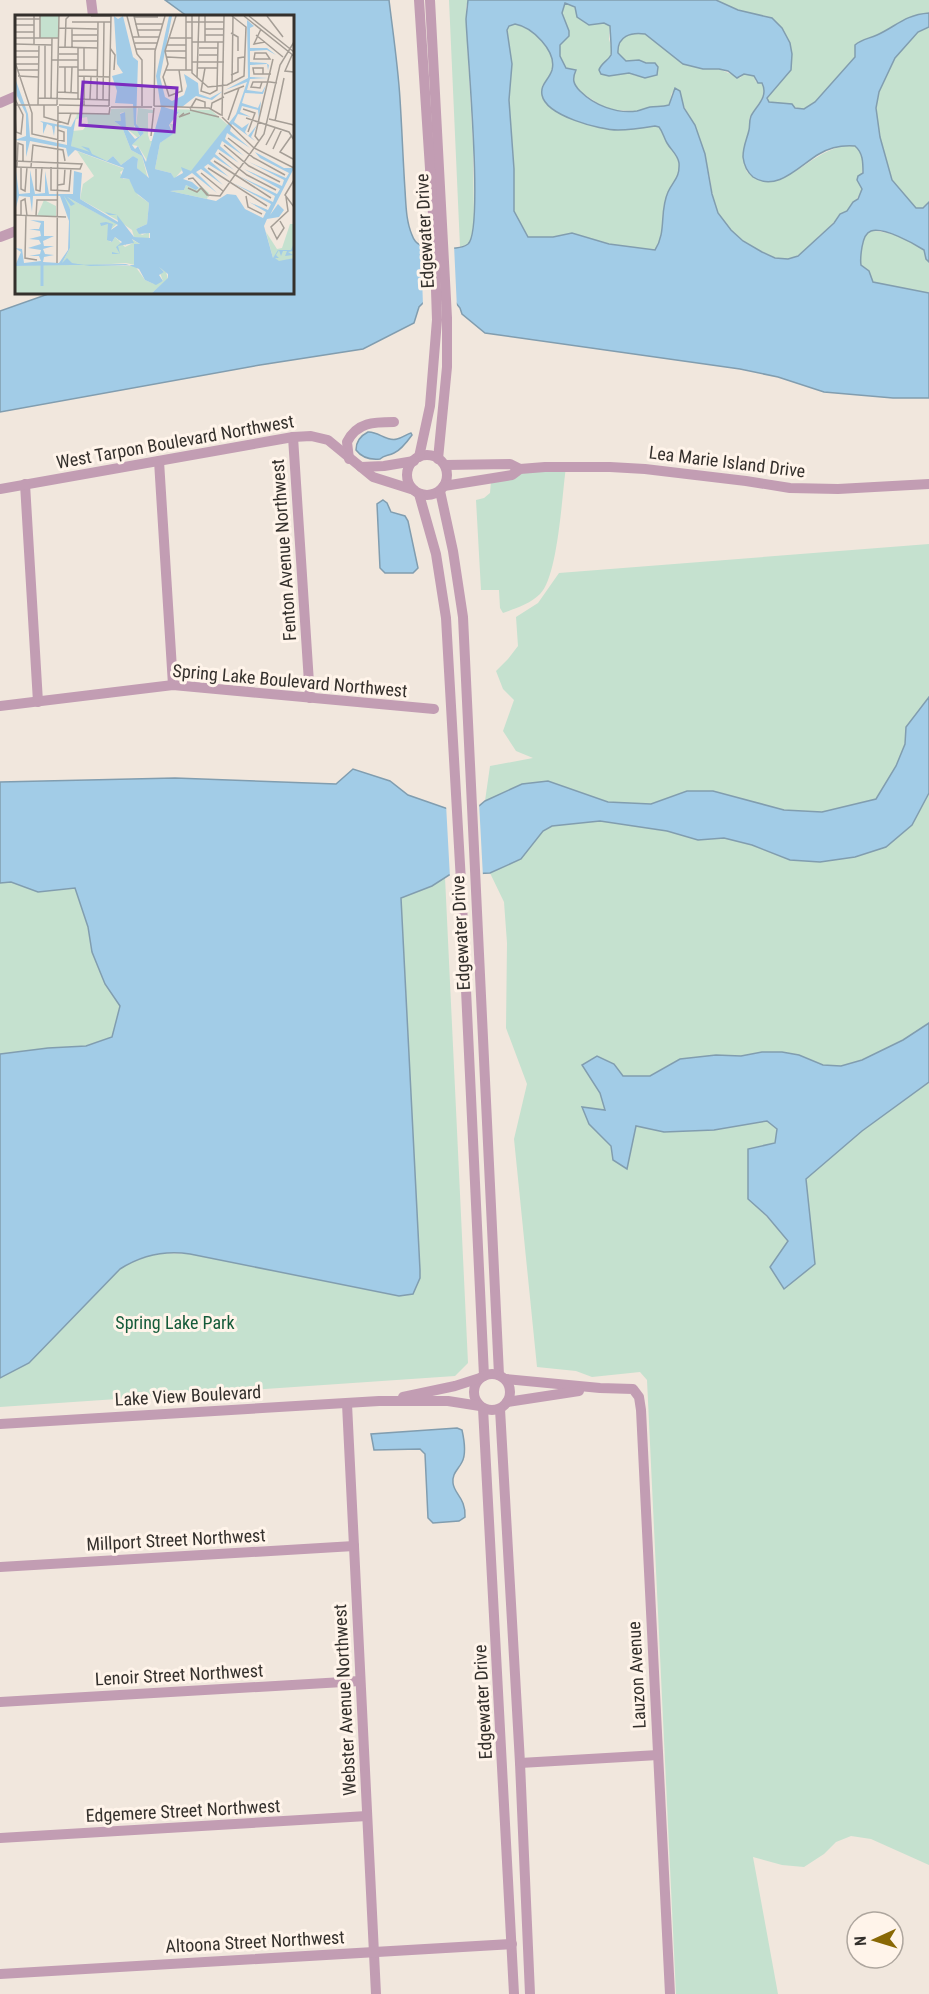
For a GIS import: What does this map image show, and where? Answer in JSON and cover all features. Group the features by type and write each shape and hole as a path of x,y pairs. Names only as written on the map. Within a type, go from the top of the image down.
{"street":[{"path":"91,0 93,15"},
{"name":"Edgewater Drive","path":"419,0 438,229"},
{"name":"Edgewater Drive","path":"430,0 442,319 447,367 442,462"},
{"path":"0,103 15,96"},
{"path":"0,237 15,231"},
{"name":"Edgewater Drive","path":"417,459 430,406 442,319"},
{"path":"349,459 347,441 356,428 372,422 394,422"},
{"name":"West Tarpon Boulevard Northwest","path":"0,489 293,437 311,436 328,440 373,477 417,492"},
{"name":"Fenton Avenue Northwest","path":"293,437 310,698"},
{"path":"361,467 387,466 417,459 430,456 442,462 447,475 442,488 430,495 417,492 408,481 408,470 417,459"},
{"path":"159,461 173,685"},
{"name":"Lea Marie Island Drive","path":"442,462 510,464 520,469 544,467 645,469 790,488 838,489 929,484"},
{"name":"Lea Marie Island Drive","path":"442,488 512,475 520,469"},
{"path":"25,484 38,702"},
{"name":"Edgewater Drive","path":"442,488 463,617 474,881 502,1377"},
{"name":"Edgewater Drive","path":"417,492 436,554 443,591 461,882 482,1377"},
{"name":"Spring Lake Boulevard Northwest","path":"0,706 173,685 434,709"},
{"path":"466,985 472,988 474,1000 479,1085 486,1093"},
{"path":"482,1377 502,1377 510,1392 503,1405 482,1407 474,1392 477,1383 482,1377"},
{"name":"Lake View Boulevard","path":"379,1401 455,1386 482,1377"},
{"name":"Lauzon Avenue","path":"502,1377 600,1388 633,1389 639,1397 670,1994"},
{"name":"Lauzon Avenue","path":"503,1405 600,1388"},
{"name":"Lake View Boulevard","path":"0,1424 379,1401 448,1401 482,1407"},
{"name":"Webster Avenue Northwest","path":"347,1404 376,1994"},
{"name":"Edgewater Drive","path":"503,1405 530,1994"},
{"name":"Edgewater Drive","path":"482,1407 514,1994"},
{"name":"Millport Street Northwest","path":"0,1567 354,1546"},
{"name":"Lenoir Street Northwest","path":"0,1702 360,1681"},
{"path":"520,1763 658,1755"},
{"name":"Edgemere Street Northwest","path":"0,1838 367,1816"},
{"name":"Altoona Street Northwest","path":"0,1974 512,1944"}],"green space":[{"path":"449,0 468,0 466,7 473,145 474,224 473,237 468,244 460,247"},
{"path":"716,0 929,0 929,13 907,18 884,32 858,43 855,57 815,102 804,109 769,102 767,98 791,70 772,18 738,10"},
{"path":"565,3 575,6 577,17 589,25 604,23 610,26 609,39 612,50 610,57 619,74 629,73 636,76 650,64 639,60 626,61 618,53 618,47 626,36 645,34 683,64 703,69 719,69 740,78 744,74 754,76 756,82 762,83 764,93 749,119 744,155 747,172 761,179 775,180 787,176 839,147 855,146 860,152 863,163 862,189 856,201 847,211 839,215 806,250 796,256 778,259 757,252 730,230 718,213 713,199 707,163 696,130 685,108 672,92 669,105 636,111 615,110 604,107 582,93 575,85 560,56 560,45 565,39 567,26 562,13"},
{"path":"515,24 536,34 547,47 552,61 551,71 542,86 555,111 604,128 659,127 677,157 679,169 665,201 662,231 655,250 609,244 572,233 553,237 528,237 514,211 514,169 509,100 512,64 507,30 509,26"},
{"path":"929,27 929,202 923,208 916,208 892,180 880,137 876,108 879,92 895,57 918,32"},
{"path":"870,231 898,236 924,250 929,262 929,293 873,282 869,271 861,265 860,261 863,242"},
{"path":"566,467 555,553 546,585 532,600 503,613 500,608 499,590 481,590 476,500 490,493 491,481 520,469"},
{"path":"929,544 929,697 906,727 905,744 896,766 876,799 822,812 784,810 713,791 687,791 651,804 608,802 548,781 485,801 490,766 533,758 516,751 503,731 514,700 503,689 496,671 518,646 516,617 538,603 559,573"},
{"path":"929,793 929,1023 903,1040 862,1060 841,1066 823,1065 799,1055 762,1052 741,1056 716,1055 665,1067 650,1076 622,1076 614,1064 582,1065 600,1093 606,1111 583,1107 589,1124 611,1146 627,1169 636,1126 664,1132 714,1130 767,1121 777,1129 775,1143 748,1198 815,1263 805,1179 862,1131 929,1082 929,1865 871,1839 851,1836 836,1842 824,1854 804,1867 782,1865 753,1857 778,1994 676,1994 647,1380 640,1372 592,1377 576,1371 537,1367 514,1139 527,1084 506,1028 507,943 504,902 490,873 521,859 543,831 552,826 600,821 667,831 698,840 724,838 752,845 790,860 886,847 912,825"},
{"name":"Spring Lake Park","path":"445,877 468,1363 455,1376 0,1407 0,1378 29,1363 120,1269 157,1253 190,1254 399,1296 413,1293 420,1278 420,1270 401,898 432,886"},
{"path":"11,882 38,892 75,888 88,927 92,952 105,984 120,1006 112,1037 86,1046 0,1054 0,883"}],"water":[{"path":"165,0 389,0 397,62 409,224 414,239 422,246 449,248 468,244 473,232 475,208 466,19 468,0 716,0 738,10 772,18 782,28 790,43 791,70 767,98 769,102 792,104 795,108 804,109 815,102 855,57 855,45 884,32 907,18 929,13 929,27 918,32 895,58 879,92 876,108 880,137 892,180 916,208 923,208 929,202 929,262 924,250 898,236 877,230 869,232 865,238 861,265 869,271 873,282 929,293 929,398 893,398 824,392 778,377 740,369 485,333 462,314 456,303 424,302 419,307 414,323 363,349 260,365 0,412 0,311 48,294 294,294 294,15 186,15","holes":["565,3 575,7 577,17 589,25 604,23 610,26 611,55 600,68 601,74 609,76 629,73 645,78 657,75 658,67 655,63 639,60 626,61 618,53 618,47 626,36 645,34 683,64 703,69 728,71 737,78 744,74 754,76 758,83 762,83 764,93 751,116 743,157 746,168 753,177 762,181 779,180 823,152 855,146 861,155 863,165 863,173 858,176 857,180 862,189 858,199 798,256 788,259 775,258 743,241 718,213 705,154 695,125 684,108 680,91 675,88 669,105 629,112 613,110 599,104 586,96 575,84 576,70 566,68 560,56 560,45 569,36 562,13","515,24 522,26 542,41 551,55 552,70 543,85 542,95 553,109 575,120 610,129 659,127 677,157 679,168 665,199 661,236 655,250 609,244 572,233 553,237 528,237 514,211 514,169 509,100 512,64 507,30 509,26"]},
{"path":"368,432 393,440 411,433 412,435 397,452 380,459 373,459 364,457 356,450 359,440"},
{"path":"383,500 391,512 405,516 408,521 418,568 413,573 385,573 380,568 377,504"},
{"path":"929,697 929,793 912,825 886,847 855,857 820,862 790,860 752,845 724,838 698,840 667,831 600,821 552,826 543,831 521,859 490,873 449,875 432,886 401,898 420,1270 420,1278 413,1294 399,1296 190,1254 154,1255 137,1260 120,1269 29,1363 0,1378 0,1054 86,1046 112,1037 120,1006 105,984 92,952 88,927 75,888 38,892 11,882 0,883 0,782 175,778 336,784 353,769 390,781 408,795 451,810 473,811 485,801 522,784 548,781 608,802 651,804 687,791 713,791 784,810 822,812 876,799 896,766 905,744 906,727"},
{"path":"929,1023 929,1082 862,1131 806,1179 815,1264 784,1289 770,1267 788,1241 767,1216 748,1199 748,1149 775,1143 777,1129 767,1121 714,1130 664,1132 636,1126 627,1169 613,1160 611,1146 589,1124 582,1107 605,1110 600,1093 582,1065 597,1056 614,1064 623,1076 650,1076 680,1059 716,1055 741,1056 762,1052 799,1055 823,1065 841,1066 862,1060 903,1040"},
{"path":"457,1428 462,1430 465,1450 464,1458 453,1477 453,1483 464,1505 465,1517 459,1521 433,1523 428,1518 425,1454 420,1449 374,1450 371,1434"}],"pier":[{"path":"421,243 454,245 457,309 454,305 444,303 423,307"},
{"path":"479,802 483,877 450,878 446,804 452,807 472,808"}]}
